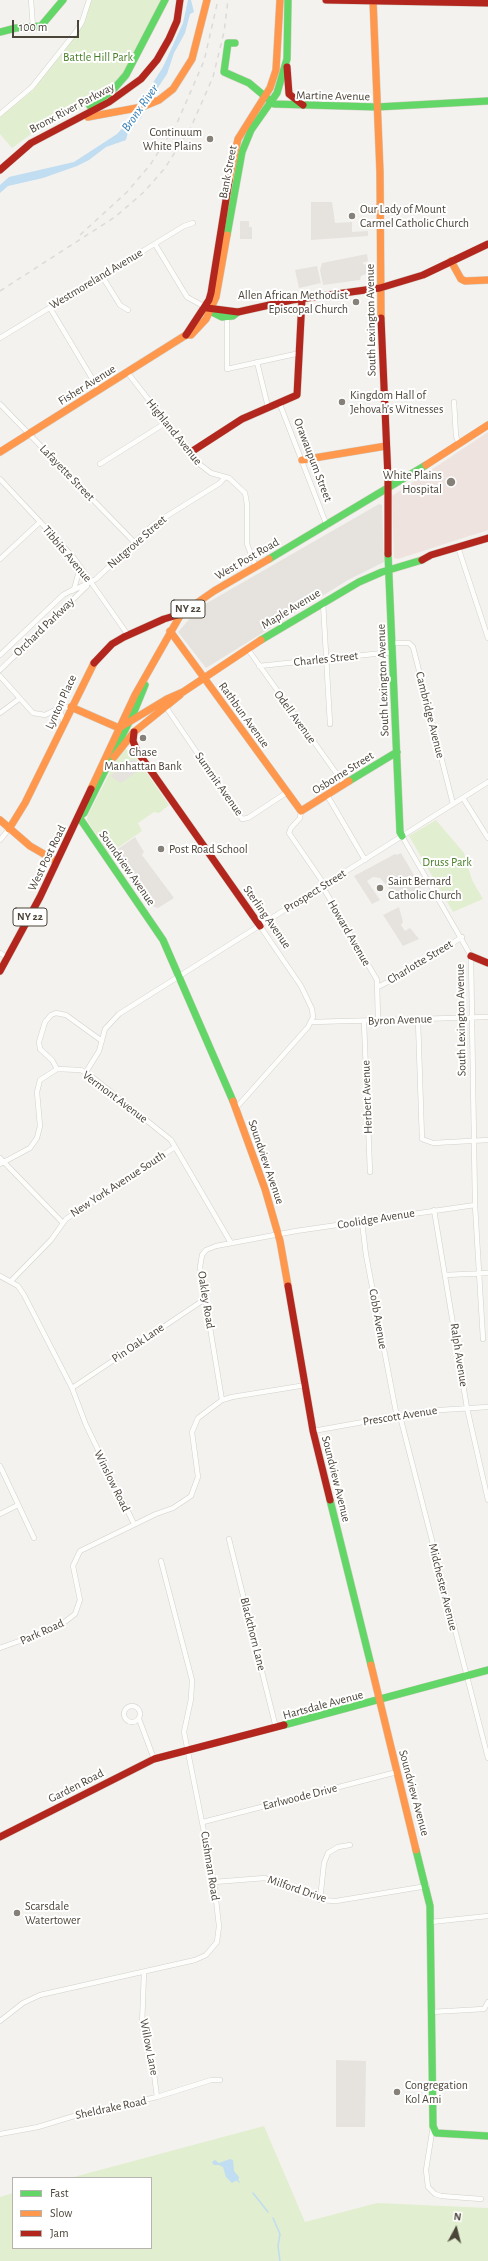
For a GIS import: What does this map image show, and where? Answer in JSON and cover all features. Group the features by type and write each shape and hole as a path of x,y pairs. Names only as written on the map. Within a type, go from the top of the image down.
{"main road":[{"path":"0,32 43,24 63,0"},
{"path":"90,106 112,91 126,75 165,0"},
{"name":"Bronx River Parkway","path":"0,162 32,136 126,86 149,64 169,31 177,0"},
{"name":"Bronx River Parkway","path":"0,170 31,143 116,98 146,73 171,36 178,17 180,0"},
{"path":"66,124 94,115 130,111 155,102 176,85 190,64 196,48 206,0"},
{"name":"Bank Street","path":"209,309 235,147 241,132 264,97 276,70 280,0"},
{"name":"Bank Street","path":"209,309 216,297 242,152 251,130 271,102 280,86 287,59 288,0"},
{"path":"326,0 488,3"},
{"name":"South Lexington Avenue","path":"373,0 381,197 380,288 388,490 389,570 400,832 402,836"},
{"name":"Martine Avenue","path":"235,43 228,43 224,72 249,83 271,102 290,106 378,107 488,101"},
{"path":"287,59 289,93 293,99 304,105"},
{"path":"209,309 238,312 302,299 380,288 423,275 488,244"},
{"path":"451,261 461,279 465,282 488,280"},
{"path":"191,452 242,419 297,395 302,299"},
{"path":"209,309 219,317 227,318 238,312"},
{"name":"Fisher Avenue","path":"0,452 186,335 209,309"},
{"name":"NY 22","path":"388,490 488,425"},
{"path":"302,460 386,446"},
{"name":"West Post Road","path":"79,817 84,813 106,769 147,677 170,631 182,614 206,595 388,490"},
{"name":"Maple Avenue","path":"119,728 167,698 183,692 247,648 359,582 389,570 488,538"},
{"name":"Lynton Place","path":"9,829 22,809 71,707 97,658 112,644 128,635 164,619 182,614"},
{"name":"Rathbun Avenue","path":"170,631 301,812"},
{"name":"West Post Road","path":"0,971 79,817 80,807 135,695 147,677"},
{"path":"106,769 120,748 134,732 174,701 183,692"},
{"path":"71,707 119,728"},
{"name":"Sterling Avenue","path":"134,732 133,741 137,750 260,926"},
{"path":"120,748 129,746 137,750"},
{"name":"Osborne Street","path":"301,812 397,752"},
{"name":"Soundview Avenue","path":"79,817 152,923 179,978 236,1108 265,1189 278,1235 313,1431 378,1701 427,1886 432,1922 431,2012 433,2126"},
{"path":"0,820 9,829 40,853 56,861"},
{"path":"471,956 488,963"},
{"name":"Hartsdale Avenue","path":"162,1757 378,1701 488,1670"},
{"name":"Garden Road","path":"0,1837 154,1759 162,1757"},
{"path":"433,2126 436,2133 488,2136"}],"street":[{"path":"31,0 33,27"},
{"path":"0,114 32,87 75,33 82,22 89,0"},
{"name":"Westmoreland Avenue","path":"0,338 184,226 193,223"},
{"path":"155,244 187,297 209,309"},
{"path":"102,276 120,305 128,310"},
{"path":"50,308 100,390"},
{"path":"227,318 227,369 300,352"},
{"path":"257,362 268,407"},
{"name":"Highland Avenue","path":"127,372 205,469 236,483 246,498 246,540 256,567"},
{"name":"Orawaupum Street","path":"280,402 327,526"},
{"path":"454,402 456,436 459,444"},
{"name":"Lafayette Street","path":"0,404 134,542"},
{"path":"100,464 167,422"},
{"name":"Nutgrove Street","path":"90,582 96,579 154,524 220,483 224,477"},
{"name":"Tibbits Avenue","path":"0,479 74,558 128,635"},
{"path":"0,559 40,522"},
{"path":"458,547 488,638"},
{"name":"Orchard Parkway","path":"72,591 76,586 80,568"},
{"name":"Orchard Parkway","path":"0,655 63,595 90,582"},
{"name":"Orchard Parkway","path":"0,670 90,582"},
{"path":"323,602 330,724"},
{"name":"Cambridge Avenue","path":"392,643 409,643 413,647 453,804"},
{"name":"Odell Avenue","path":"247,648 344,784"},
{"name":"Charles Street","path":"259,666 393,652"},
{"path":"0,676 33,713 40,715 59,708 71,707"},
{"path":"0,713 19,699"},
{"name":"Summit Avenue","path":"166,707 242,819 248,818 286,792"},
{"path":"48,713 61,713 64,719 62,726"},
{"name":"Prospect Street","path":"86,1072 96,1057 106,1029 114,1017 179,978 488,782"},
{"path":"327,795 365,860"},
{"path":"463,798 488,838"},
{"name":"Howard Avenue","path":"301,812 300,818 291,828 289,833 322,882 377,980 378,1021"},
{"name":"Lynton Place","path":"0,840 9,829"},
{"name":"South Lexington Avenue","path":"402,836 462,937 471,956 475,1205 482,1339"},
{"name":"Sterling Avenue","path":"260,926 301,986 313,1012 312,1022"},
{"name":"Charlotte Street","path":"378,987 407,972 462,937"},
{"path":"0,953 8,958"},
{"path":"1,1161 30,1148 37,1138 40,1126 37,1087 43,1078 57,1069 52,1060 40,1048 40,1036 48,1018 56,1013 66,1015 102,1041"},
{"name":"Byron Avenue","path":"312,1022 364,1022 488,1017"},
{"path":"418,1020 422,1139 426,1142 433,1143 488,1140"},
{"path":"236,1108 312,1022"},
{"name":"Herbert Avenue","path":"364,1022 370,1172"},
{"name":"Vermont Avenue","path":"57,1069 71,1068 86,1072 162,1132 175,1147 231,1243"},
{"name":"New York Avenue South","path":"11,1281 52,1240 62,1222 175,1147"},
{"name":"New York Avenue South","path":"1,1161 62,1222"},
{"name":"Coolidge Avenue","path":"278,1235 434,1210 475,1205"},
{"name":"Ralph Avenue","path":"434,1210 467,1408 488,1500"},
{"name":"Cobb Avenue","path":"362,1222 391,1393 398,1415"},
{"name":"Oakley Road","path":"222,1400 200,1267 202,1255 206,1250 216,1246 278,1235"},
{"path":"445,1275 488,1273"},
{"name":"Winslow Road","path":"0,1276 11,1281 24,1295 72,1388 89,1432 134,1524 173,1508 192,1496 198,1477 193,1428 198,1418 222,1400 306,1385"},
{"name":"Pin Oak Lane","path":"72,1388 205,1299"},
{"name":"Prescott Avenue","path":"313,1431 398,1415 488,1407"},
{"name":"Midchester Avenue","path":"398,1415 401,1420 488,1758"},
{"path":"0,1466 34,1538"},
{"path":"0,1514 18,1506"},
{"name":"Park Road","path":"0,1648 42,1633 71,1618 78,1610 80,1600 73,1572 75,1561 80,1551 134,1524"},
{"name":"Blackthorn Lane","path":"229,1540 276,1728"},
{"name":"Cushman Road","path":"0,2021 23,2003 40,1995 195,1960 206,1955 214,1947 218,1937 219,1926 214,1882 184,1732 192,1699 192,1680 161,1561"},
{"path":"139,1719 154,1759"},
{"name":"Earlwoode Drive","path":"203,1822 397,1772"},
{"path":"320,1900 324,1863 328,1853 338,1847 350,1845"},
{"name":"Milford Drive","path":"214,1882 264,1878 320,1900 336,1901 427,1886"},
{"path":"432,1922 488,1916"},
{"name":"Willow Lane","path":"144,1972 142,2025 153,2066 158,2097"},
{"path":"431,2012 484,2009 488,2002"},
{"name":"Sheldrake Road","path":"0,2134 28,2129 86,2112 158,2097 211,2080 220,2080"},
{"path":"433,2126 426,2170 428,2187 435,2194 441,2196 481,2199"}],"shaded area":[{"path":"311,202 332,202 335,223 352,222 352,232 368,231 368,236 311,240"},
{"path":"240,221 249,221 249,227 252,227 252,239 240,239"},
{"path":"367,254 368,261 362,263 366,265 366,274 361,276 360,280 323,285 320,270 322,263"},
{"path":"317,266 321,283 299,288 295,270"},
{"name":"White Plains Hospital","path":"488,432 488,530 398,559 394,558 392,496"},
{"path":"379,504 382,505 384,562 348,580 206,668 178,632 200,607"},
{"path":"133,759 141,764 141,769 121,783 113,778 111,775"},
{"path":"135,837 144,852 142,855 174,898 158,908 154,907 149,900 152,897 144,894 141,896 138,891 142,888 128,870 128,865 123,867 119,862 121,860 115,851"},
{"path":"401,853 421,887 399,899 380,878 373,877 367,881 380,900 372,904 354,876 395,854 397,855"},
{"path":"399,907 403,922 401,925 405,931 410,928 419,939 403,946 383,915"},
{"path":"336,2060 366,2061 365,2127 336,2127"}],"green space":[{"name":"Battle Hill Park","path":"91,0 163,0 119,81 89,105 34,132 12,148 0,134 0,117 33,90 80,30"},
{"path":"125,749 132,752 169,805 159,813 154,812 138,823 142,831 108,853 87,820 88,815 119,755"},
{"name":"Druss Park","path":"436,820 464,853 472,880 483,899 453,912 409,836"},
{"path":"264,2126 305,2222 377,2203 488,2208 488,2261 0,2261 0,2197 12,2193 12,2249 152,2249 152,2177 74,2177"}],"water":[{"name":"Bronx River","path":"188,0 191,0 194,12 190,14 185,33 174,53 167,74 149,101 141,118 128,132 126,140 106,147 89,160 77,166 43,178 8,186 0,193 0,185 9,177 74,162 117,134 128,122 163,67 183,23"},
{"path":"230,2159 233,2160 234,2171 239,2177 239,2179 232,2183 226,2177 223,2167 214,2165 212,2162 215,2160 219,2163"}],"waterway":[{"path":"253,2193 268,2212"},
{"path":"273,2218 280,2234 278,2246 280,2261"}],"railway":[{"path":"80,235 127,192 150,165 177,123 204,61 218,0"},
{"path":"0,291 115,217 144,192 165,168 191,127 213,77 224,32 228,0"}],"traffic: fast":[{"path":"0,32 16,28 41,26 63,0"},
{"path":"90,106 112,91 126,75 165,0"},
{"path":"227,235 242,152 251,130 277,93 287,59 288,0"},
{"path":"235,43 228,43 224,72 249,83 274,104 377,107 488,101"},
{"path":"208,310 222,317 233,316 238,312"},
{"path":"269,559 426,465"},
{"path":"388,554 400,832 402,836"},
{"path":"261,640 359,582 382,572 422,560"},
{"path":"79,817 84,813 134,712 145,685"},
{"path":"349,781 397,752"},
{"path":"79,817 163,940 233,1101"},
{"path":"330,1500 371,1665"},
{"path":"284,1725 488,1670"},
{"path":"416,1850 430,1906 433,2126 436,2133 488,2136"}],"traffic: slow":[{"path":"88,117 142,107 159,100 173,89 192,59 207,0"},
{"path":"229,181 238,139 270,88 276,70 280,0"},
{"path":"373,0 380,172 381,318"},
{"path":"0,452 186,335 191,335 206,319 216,297 227,235"},
{"path":"451,261 461,279 465,281 488,280"},
{"path":"426,465 488,425"},
{"path":"302,460 386,446"},
{"path":"91,789 135,695 181,614 214,591 269,559"},
{"path":"170,631 301,811 349,781"},
{"path":"71,707 119,728 167,699 183,692 261,640"},
{"path":"9,829 25,803 94,663"},
{"path":"114,757 134,732 180,695"},
{"path":"0,820 30,846 56,861"},
{"path":"233,1101 265,1189 280,1241 288,1286"},
{"path":"371,1665 416,1850"}],"traffic: jam":[{"path":"0,170 31,143 109,102 141,79 157,60 169,39 177,21 180,0"},
{"path":"326,0 488,3"},
{"path":"287,67 289,94 303,105"},
{"path":"186,335 209,300 211,293 229,181"},
{"path":"207,308 238,312 292,300 380,288 423,275 488,244"},
{"path":"191,452 242,419 297,395 302,299"},
{"path":"381,318 388,478 388,554"},
{"path":"422,560 431,555 488,538"},
{"path":"94,663 112,644 124,637 164,619 181,614"},
{"path":"134,732 133,741 137,751 260,926"},
{"path":"0,971 40,897 91,789"},
{"path":"471,956 488,963"},
{"path":"288,1286 313,1431 330,1500"},
{"path":"0,1837 154,1759 284,1725"}],"place":[{"name":"Continuum White Plains","path":"210,139"},
{"name":"Our Lady of Mount Carmel Catholic Church","path":"352,216"},
{"name":"Allen African Methodist Episcopal Church","path":"356,302"},
{"name":"Kingdom Hall of Jehovah’s Witnesses","path":"342,402"},
{"name":"White Plains Hospital","path":"451,482"},
{"name":"Chase Manhattan Bank","path":"143,738"},
{"name":"Post Road School","path":"161,849"},
{"name":"Saint Bernard Catholic Church","path":"380,888"},
{"name":"Scarsdale Watertower","path":"17,1913"},
{"name":"Congregation Kol Ami","path":"397,2092"}]}
